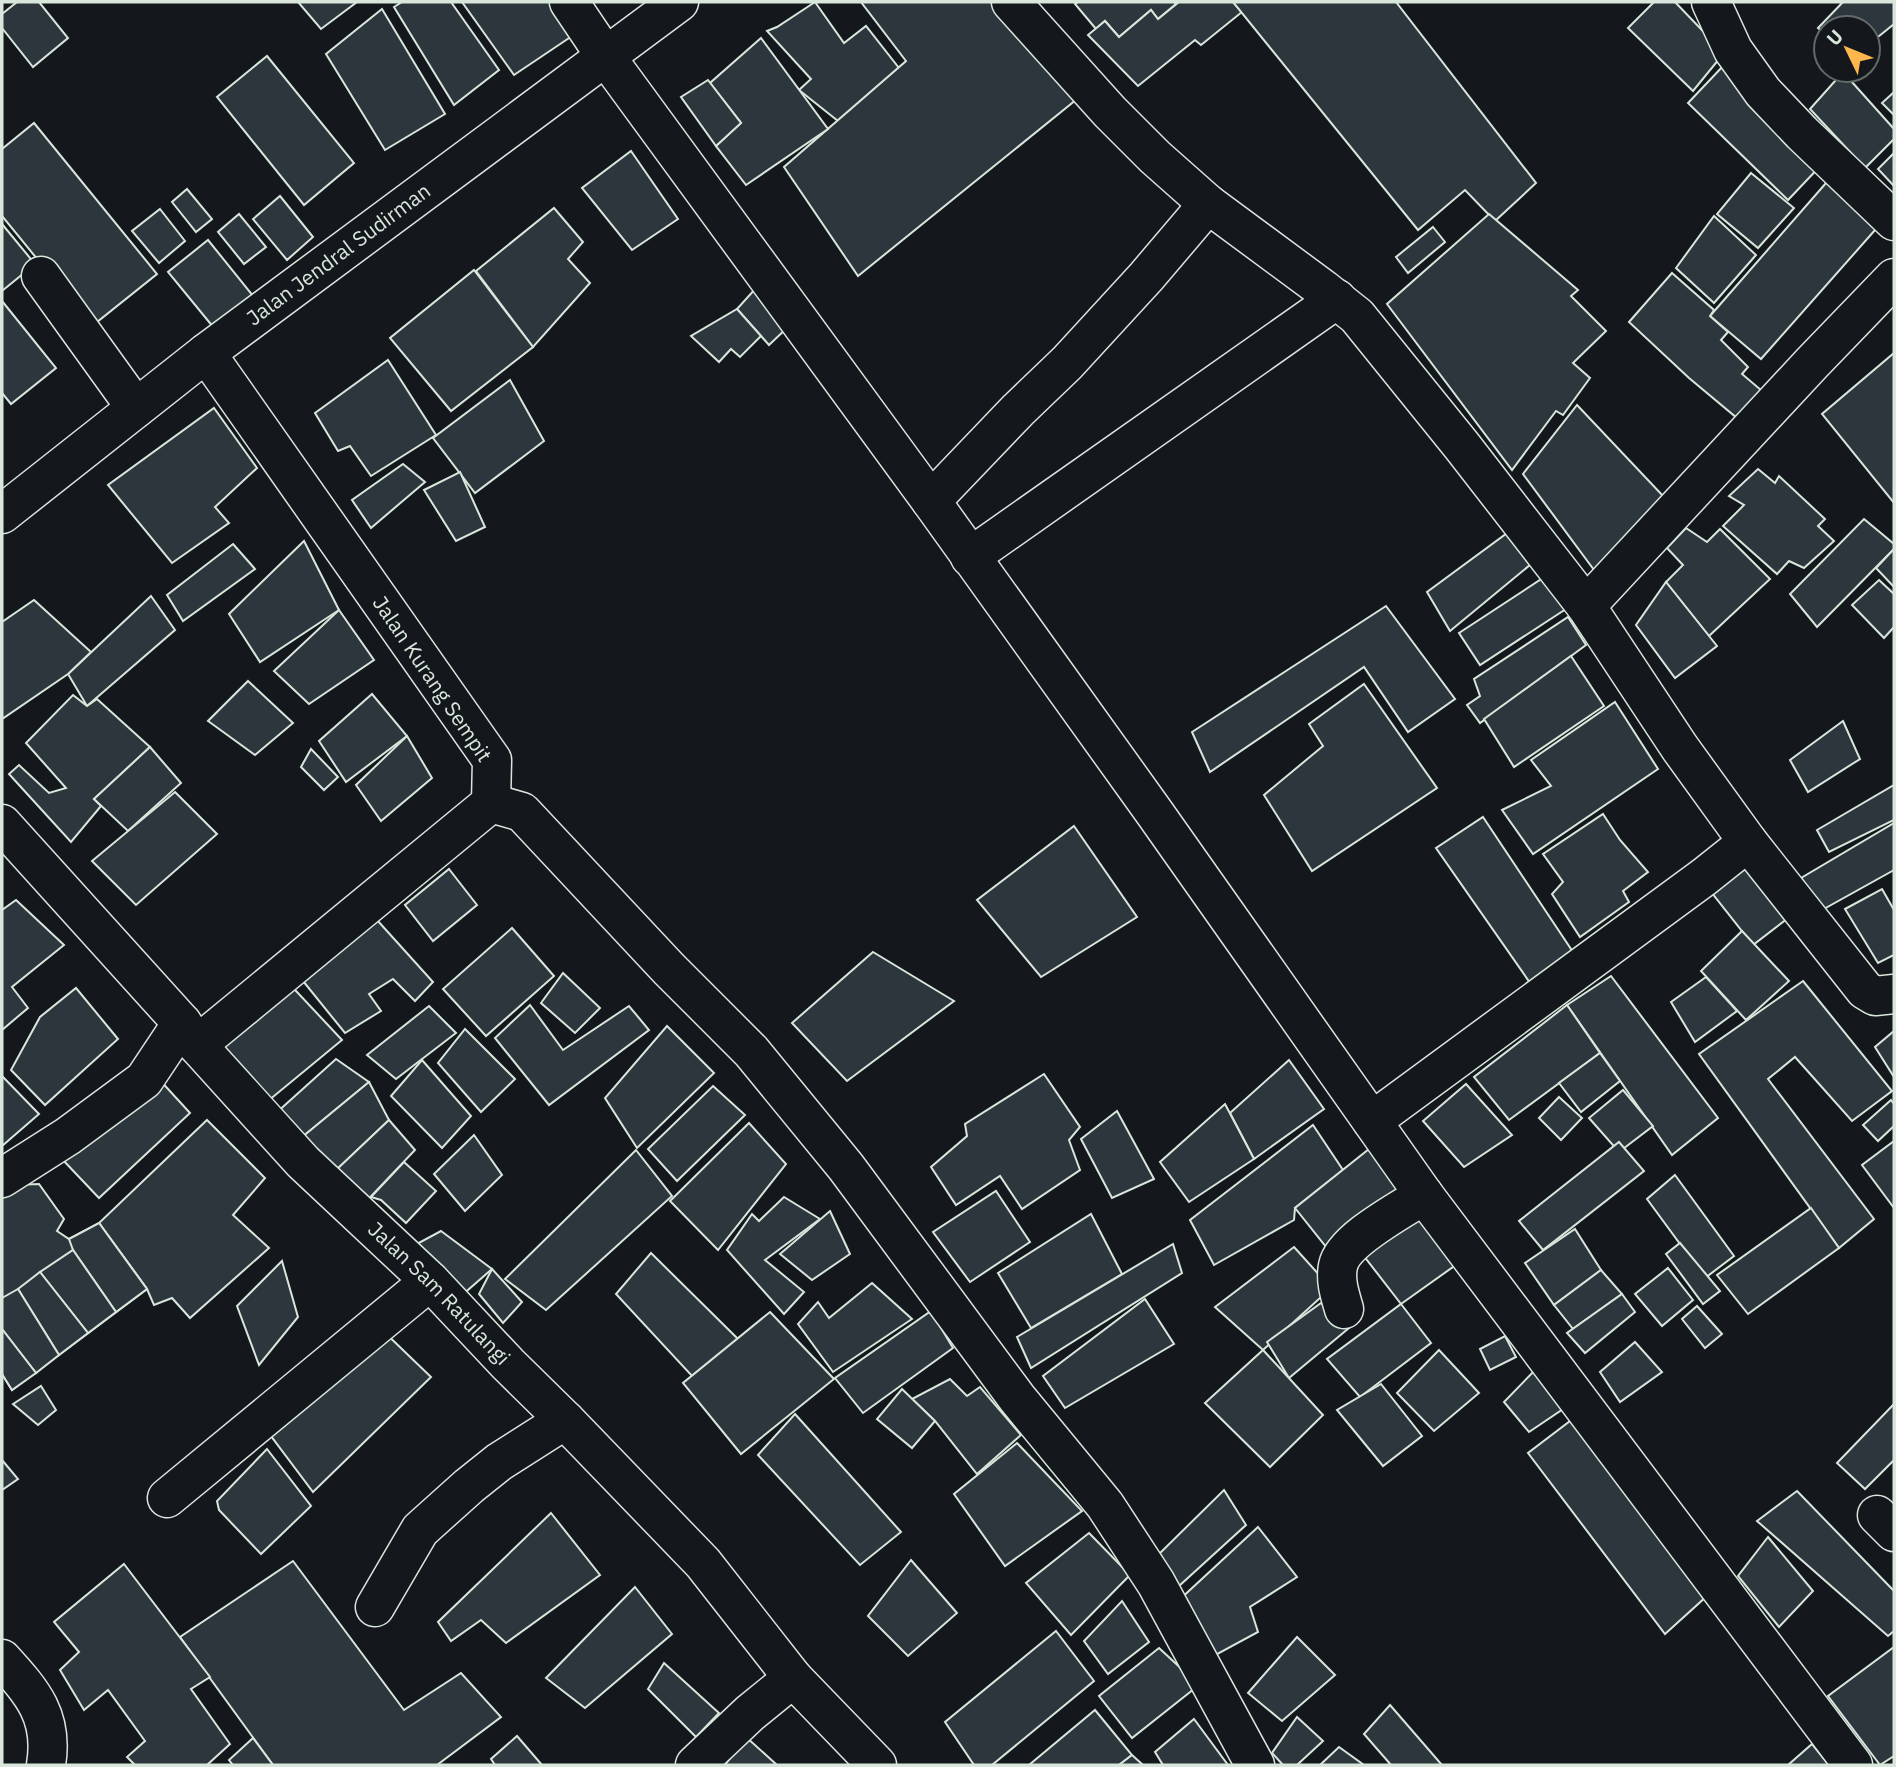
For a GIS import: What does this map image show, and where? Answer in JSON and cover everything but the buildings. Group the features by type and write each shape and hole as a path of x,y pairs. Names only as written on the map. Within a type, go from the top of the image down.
{"street":[{"path":"569,2 606,57 931,501 1424,1195 1853,1765"},
{"name":"Jalan Jendral Sudirman","path":"2,514 206,353 679,2"},
{"path":"1011,2 1110,112 1155,157 1208,204 1357,316 1586,606 1680,748 1748,842 1864,990 1875,996 1894,994"},
{"path":"1711,2 1733,50 1763,92 1894,220"},
{"path":"931,501 1067,363 1208,204"},
{"path":"41,276 136,408"},
{"path":"1586,606 1894,278"},
{"path":"970,557 1337,299"},
{"name":"Jalan Kurang Sempit","path":"206,353 492,760 491,803"},
{"path":"2,1178 68,1136 144,1080 189,1034 491,803 522,812 668,969 751,1051 846,1167 1017,1398 1105,1505 1156,1583 1255,1765"},
{"name":"Jalan Sam Ratulangi","path":"2,824 303,1162 430,1281 703,1563 793,1678 877,1765"},
{"path":"1372,1121 1748,842"},
{"path":"1344,1309 1337,1267 1342,1254 1366,1233 1424,1195"},
{"path":"167,1498 430,1281"},
{"path":"375,1606 420,1530 499,1462 565,1420"},
{"path":"2,1659 42,1711 48,1730 46,1765"},
{"path":"695,1765 750,1713 793,1678"}]}
